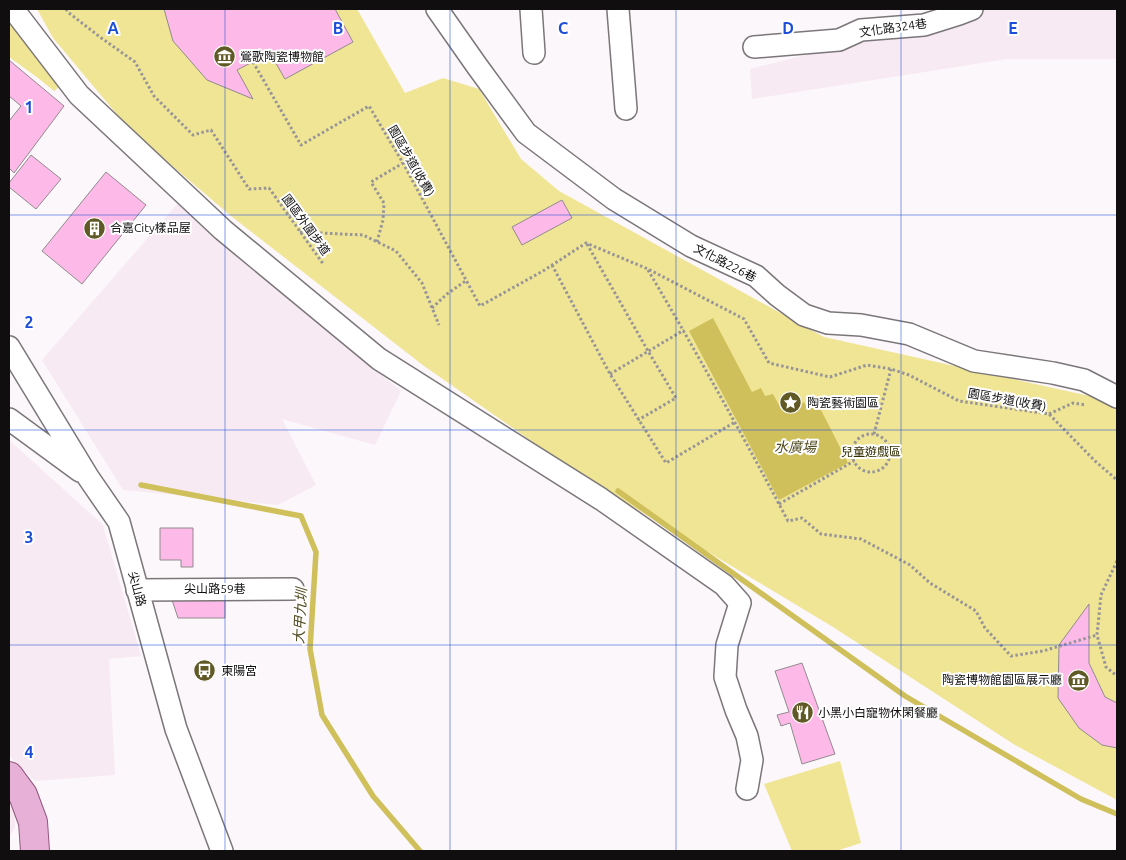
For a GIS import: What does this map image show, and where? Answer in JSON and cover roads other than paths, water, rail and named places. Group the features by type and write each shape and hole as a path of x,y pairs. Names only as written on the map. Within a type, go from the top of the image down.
{"main road":[{"path":"9,776 23,795 34,822 35,851"}],"street":[{"path":"13,9 79,96 223,230 379,359 601,499 724,585 740,603 727,645 725,676 747,736 752,760 747,788"},
{"name":"文化路226巷","path":"437,9 526,133 614,199 691,246 756,276 777,295 804,314 828,323 861,325 909,334 974,360 1084,380 1117,396"},
{"path":"531,9 534,54"},
{"path":"618,9 626,110"},
{"name":"文化路324巷","path":"754,47 839,40 861,30 924,25 972,9"},
{"name":"尖山路","path":"9,347 88,477 119,522 176,729 222,851"},
{"path":"9,419 88,477"},
{"name":"尖山路59巷","path":"137,590 293,589"}],"water":[{"name":"水廣場","path":"713,318 752,392 761,388 765,396 773,394 779,405 790,400 794,407 804,402 808,410 818,404 848,463 779,500 689,331"}],"waterway":[{"name":"大甲九圳","path":"141,485 301,516 316,552 310,649 322,715 373,796 420,851"},
{"path":"618,491 905,696 1081,799 1117,814"}],"place":[{"name":"鶯歌陶瓷博物館","path":"224,57"},
{"name":"合嘉City樣品屋","path":"94,228"},
{"name":"陶瓷藝術園區","path":"791,403"},
{"name":"東陽宮","path":"205,671"},
{"name":"陶瓷博物館園區展示廳","path":"1078,680"},
{"name":"小黑小白寵物休閑餐廳","path":"802,713"}],"park label":[{"name":"兒童遊戲區","path":"871,452"}]}
